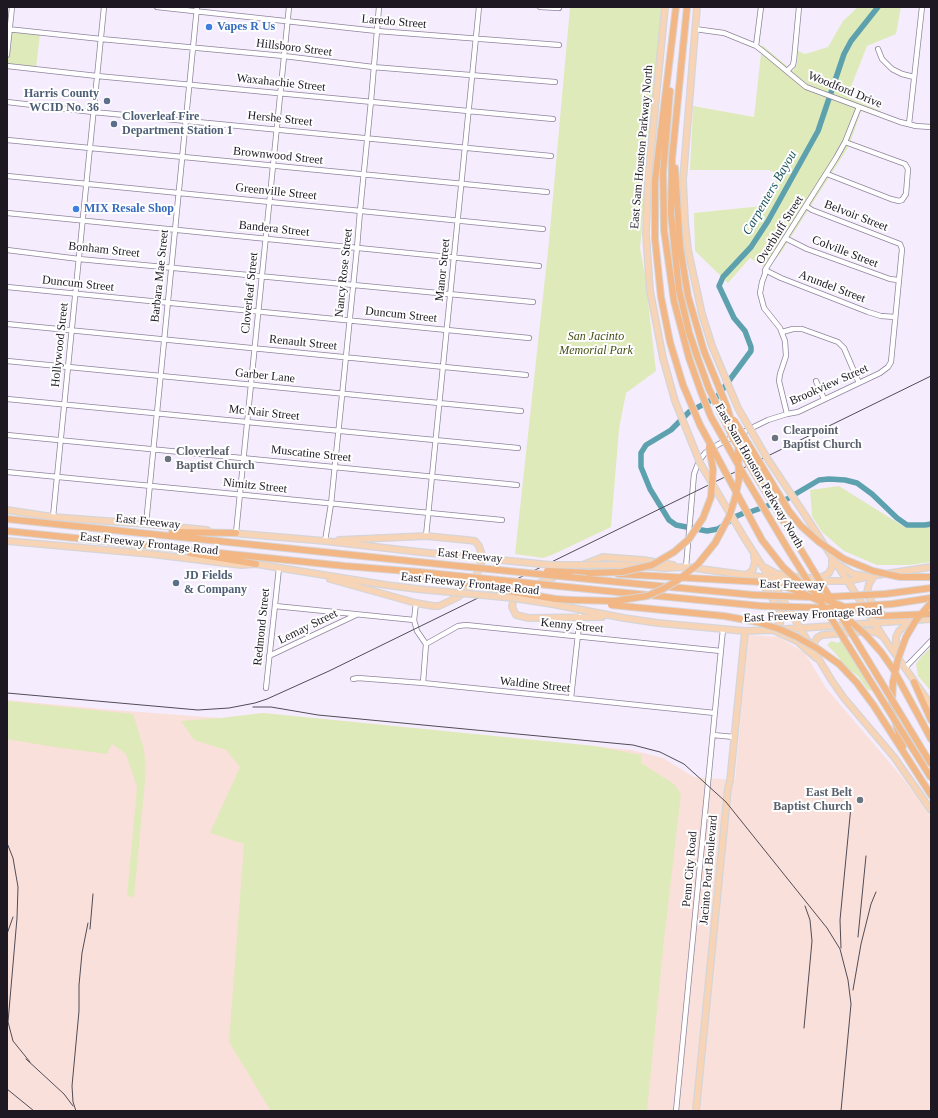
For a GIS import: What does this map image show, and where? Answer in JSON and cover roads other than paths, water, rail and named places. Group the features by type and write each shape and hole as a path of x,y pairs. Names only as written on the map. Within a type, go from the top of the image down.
{"highway":[{"path":"589,573 622,572 652,565 674,552 690,539 695,532 708,507 713,481 710,452 688,398 674,358 665,320 655,239 655,181 676,7"},
{"name":"East Sam Houston Parkway North","path":"676,7 663,173 663,215 666,251 674,301 689,358 711,417 744,475 789,551 931,778"},
{"name":"East Sam Houston Parkway North","path":"687,7 675,124 670,195 672,233 679,290 697,356 709,389 733,438 931,764"},
{"path":"572,600 615,601 634,599 653,593 670,585 698,564 711,549 729,517 735,498 739,465 738,446 727,407 704,351 691,308 686,285 678,221 675,173 675,124"},
{"path":"727,407 747,443 790,511 801,526 813,537 837,555 861,567 900,577 931,577"},
{"path":"700,425 762,540 783,567 798,580 829,601 858,612 883,616 931,614"},
{"name":"East Freeway","path":"7,519 754,595 826,597 885,594 931,588"},
{"name":"East Freeway","path":"7,531 418,574 761,606 829,608 892,604 931,598"},
{"path":"142,533 236,533"},
{"path":"143,545 256,564"},
{"path":"500,570 762,582 790,588 832,607 849,620 875,644 893,669 931,739"},
{"path":"418,574 542,597 731,617 757,622 779,629 818,649 839,664 857,683 874,706 931,795"},
{"path":"903,602 931,603"},
{"path":"907,758 893,715 893,682 898,659 906,637 916,620 931,603"},
{"path":"914,682 931,720"}],"main road":[{"name":"East Sam Houston Parkway North","path":"665,7 648,180 646,234 650,291 663,358 675,401 700,463 832,681 844,698 894,757 931,810"},
{"name":"East Sam Houston Parkway North","path":"697,7 683,180 685,223 694,278 702,314 712,346 738,408 757,442 837,563 884,638 931,705"},
{"name":"East Freeway Frontage Road","path":"7,510 53,517 146,524 325,541 551,565 623,565 665,568 683,567 771,580 848,581 931,567"},
{"path":"303,571 416,603 439,606 458,597 473,584 483,558 479,546 475,541 426,536 377,537 325,541"},
{"name":"East Freeway Frontage Road","path":"7,540 151,554 241,565 256,564 386,585 513,598 658,623 745,631 931,619"},
{"path":"744,576 753,569 755,561 754,553"},
{"path":"763,567 777,574 803,578 817,578 829,573 832,567 831,555"},
{"path":"624,618 580,616 522,617 516,615 513,611 513,602 516,596 524,590 603,556 643,560 683,567"},
{"path":"837,563 854,574 873,576 867,592 869,598 883,615 894,621"},
{"path":"755,577 763,584 781,612 780,623 773,630 797,641 821,662"},
{"path":"781,596 784,587 791,581"},
{"path":"854,624 862,616 865,607"},
{"path":"896,654 896,637 899,631 910,620"},
{"name":"Jacinto Port Boulevard","path":"696,1111 745,631"},
{"path":"817,655 814,643 816,638 822,635 870,631 878,632 884,638"}],"street":[{"path":"7,55 8,29 12,7"},
{"name":"Hollywood Street","path":"53,517 104,7"},
{"name":"Laredo Street","path":"157,7 197,9 377,31 558,45"},
{"name":"Cloverleaf Street","path":"236,533 289,7"},
{"name":"Nancy Rose Street","path":"325,541 335,467 379,7"},
{"name":"Manor Street","path":"426,536 479,7"},
{"path":"540,7 559,8"},
{"path":"756,46 761,7"},
{"path":"787,71 793,65 794,60 799,7"},
{"path":"909,124 922,7"},
{"name":"Barbara Mae Street","path":"146,524 197,9"},
{"name":"Hillsboro Street","path":"8,29 284,56 374,67 555,82"},
{"name":"Woodford Drive","path":"695,29 724,33 756,46 806,87 909,124 931,127"},
{"path":"878,49 882,59 892,69 902,74 914,77"},
{"name":"Waxahachie Street","path":"7,66 97,76 280,92 553,119"},
{"name":"Hershe Street","path":"7,102 93,112 550,156"},
{"name":"Overbluff Street","path":"787,414 779,381 786,356 785,344 780,328 766,311 762,301 760,293 764,270 827,174 845,142 859,107"},
{"name":"Brownwood Street","path":"7,140 547,192"},
{"path":"827,174 891,199 899,201 902,200 906,194 908,169 905,164 845,142"},
{"name":"Greenville Street","path":"7,176 543,229"},
{"name":"Belvoir Street","path":"806,206 812,210 900,244"},
{"name":"Bandera Street","path":"7,213 82,222 539,266"},
{"name":"Colville Street","path":"785,238 807,249 890,280 898,280"},
{"name":"Brookview Street","path":"683,567 688,536 694,474 699,461 705,453 719,444 768,420 798,412 883,372 889,365 902,249 900,244"},
{"name":"Bonham Street","path":"7,250 79,259 533,302"},
{"name":"Arundel Street","path":"764,270 868,312 881,316 895,317"},
{"name":"Duncum Street","path":"7,287 75,295 529,338"},
{"name":"Renault Street","path":"7,324 526,375"},
{"path":"782,332 793,329 802,329 838,342 844,348 859,383"},
{"name":"Garber Lane","path":"7,361 521,411"},
{"path":"816,381 824,399"},
{"name":"Mc Nair Street","path":"7,399 518,448"},
{"name":"Muscatine Street","path":"7,435 517,484"},
{"name":"Nimitz Street","path":"7,472 502,520"},
{"name":"Redmond Street","path":"266,688 279,568"},
{"path":"416,603 414,620 417,630 426,644 423,683"},
{"path":"275,606 414,620"},
{"name":"Lemay Street","path":"269,656 356,615"},
{"path":"571,698 580,616"},
{"name":"Kenny Street","path":"426,644 458,626 466,625 721,651"},
{"name":"Penn City Road","path":"676,1111 723,629"},
{"path":"905,668 931,642"},
{"name":"Waldine Street","path":"353,679 358,678 423,683 715,713"},
{"path":"713,735 734,737"}],"waterway":[{"name":"Carpenters Bayou","path":"878,7 851,41 844,54 818,131 768,221 751,247 723,277 719,286 734,318 745,331 751,351 717,397 689,412 671,430 646,445 641,453 641,467 650,489 669,520 676,525 707,531 718,529 737,516 787,499 819,480 829,479 845,480 857,483 872,494 897,518 907,525 931,524"}],"railway":[{"path":"7,693 198,710 229,708 267,699 329,671 931,376"},
{"path":"253,707 271,707 318,715 633,745 660,752 684,764 726,802 827,928 840,949 848,980 851,1004 841,1111"},
{"path":"841,948 840,920 851,806"},
{"path":"7,843 13,858 18,887 17,918 8,1022 13,1041 30,1062"},
{"path":"858,937 866,856"},
{"path":"853,990 861,944 871,904 876,892"},
{"path":"90,929 93,894"},
{"path":"804,1028 812,941 810,920 805,906"},
{"path":"7,934 13,917"},
{"path":"76,1111 73,1102 72,1086 79,1011 79,985 82,953 88,923"},
{"path":"26,1059 64,1094 73,1106"},
{"path":"7,1089 34,1111"}],"place":[{"name":"Vapes R Us","path":"209,27"},
{"name":"Harris County WCID No. 36","path":"107,101"},
{"name":"Cloverleaf Fire Department Station 1","path":"114,124"},
{"name":"MIX Resale Shop","path":"76,209"},
{"name":"Clearpoint Baptist Church","path":"775,438"},
{"name":"Cloverleaf Baptist Church","path":"168,459"},
{"name":"JD Fields & Company","path":"176,583"},
{"name":"East Belt Baptist Church","path":"860,800"}],"park label":[{"name":"San Jacinto Memorial Park","path":"596,344"}]}
